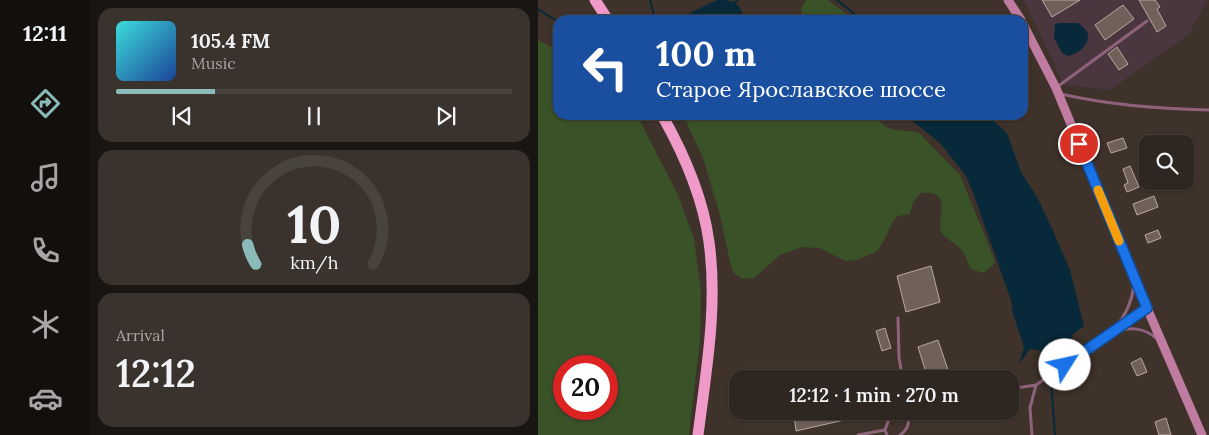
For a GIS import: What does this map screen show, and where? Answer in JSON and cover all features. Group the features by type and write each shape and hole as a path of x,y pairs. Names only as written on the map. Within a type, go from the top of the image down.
{"highway":[{"path":"595,0 605,15"},
{"path":"600,0 606,15"},
{"path":"665,120 677,142 694,184 709,243 712,306 698,435"}],"main road":[{"path":"1008,0 1018,15"},
{"path":"1028,34 1057,90 1202,435"}],"lane":[{"path":"1057,90 1147,21"},
{"path":"1057,90 1087,100 1173,109 1210,110"},
{"path":"1109,334 1127,312 1133,295 1135,279"},
{"path":"1019,388 1036,385 1147,308"},
{"path":"898,318 899,358 901,370"},
{"path":"1109,334 1130,328 1143,330 1162,342"},
{"path":"1032,435 1030,408 1036,385"},
{"path":"887,435 885,430 889,420"},
{"path":"900,435 906,431 909,420"},
{"path":"858,435 885,430"}],"shaded area":[{"path":"1024,0 1207,0 1189,34 1110,90 1064,85"}],"green space":[{"path":"806,0 828,0 848,15 802,15 801,8"},
{"path":"538,40 553,48 553,120 640,120 678,195 694,239 701,292 700,340 689,435 538,435"},
{"path":"685,120 879,120 884,126 894,130 919,133 960,175 995,261 983,273 971,269 962,250 942,233 940,221 942,207 938,196 932,193 921,193 913,202 910,214 898,216 894,220 881,246 873,253 857,260 846,261 819,248 802,247 780,255 754,278 743,279 734,273 730,262 720,215 703,158"}],"water":[{"path":"717,0 736,3 743,15 686,15"},
{"path":"1078,23 1087,32 1086,45 1075,54 1068,56 1062,53 1054,38 1055,24"},
{"path":"911,120 993,120 1007,133 1021,172 1037,197 1070,270 1084,326 1073,334 1070,346 1049,355 1030,349 1019,364 1024,347 1013,314 1011,300 971,187 964,173 940,143"}],"building":[{"path":"1042,0 1080,0 1052,17"},
{"path":"1139,0 1155,0 1160,7 1157,9 1166,26 1157,32"},
{"path":"1123,5 1134,19 1105,40 1095,25"},
{"path":"1117,47 1128,64 1119,70 1108,54"},
{"path":"1123,138 1127,148 1111,153 1107,143"},
{"path":"1130,166 1139,187 1127,192 1124,185 1128,183 1123,169"},
{"path":"1154,196 1158,207 1137,215 1133,204"},
{"path":"1158,230 1161,238 1148,243 1145,235"},
{"path":"931,266 940,302 906,312 897,276"},
{"path":"885,328 891,348 882,351 876,331"},
{"path":"938,340 948,370 925,370 918,347"},
{"path":"1141,358 1147,372 1137,376 1131,363"},
{"path":"1166,418 1171,435 1159,435 1155,422"},
{"path":"795,420 844,420 796,431"}],"waterway":[{"path":"650,0 654,15"},
{"path":"734,3 738,0"},
{"path":"837,0 856,15"},
{"path":"538,9 553,19"},
{"path":"1049,354 1055,435"}],"slow traffic":[{"path":"1098,190 1119,241"}],"route":[{"path":"1065,365 1147,308 1079,144"}]}
